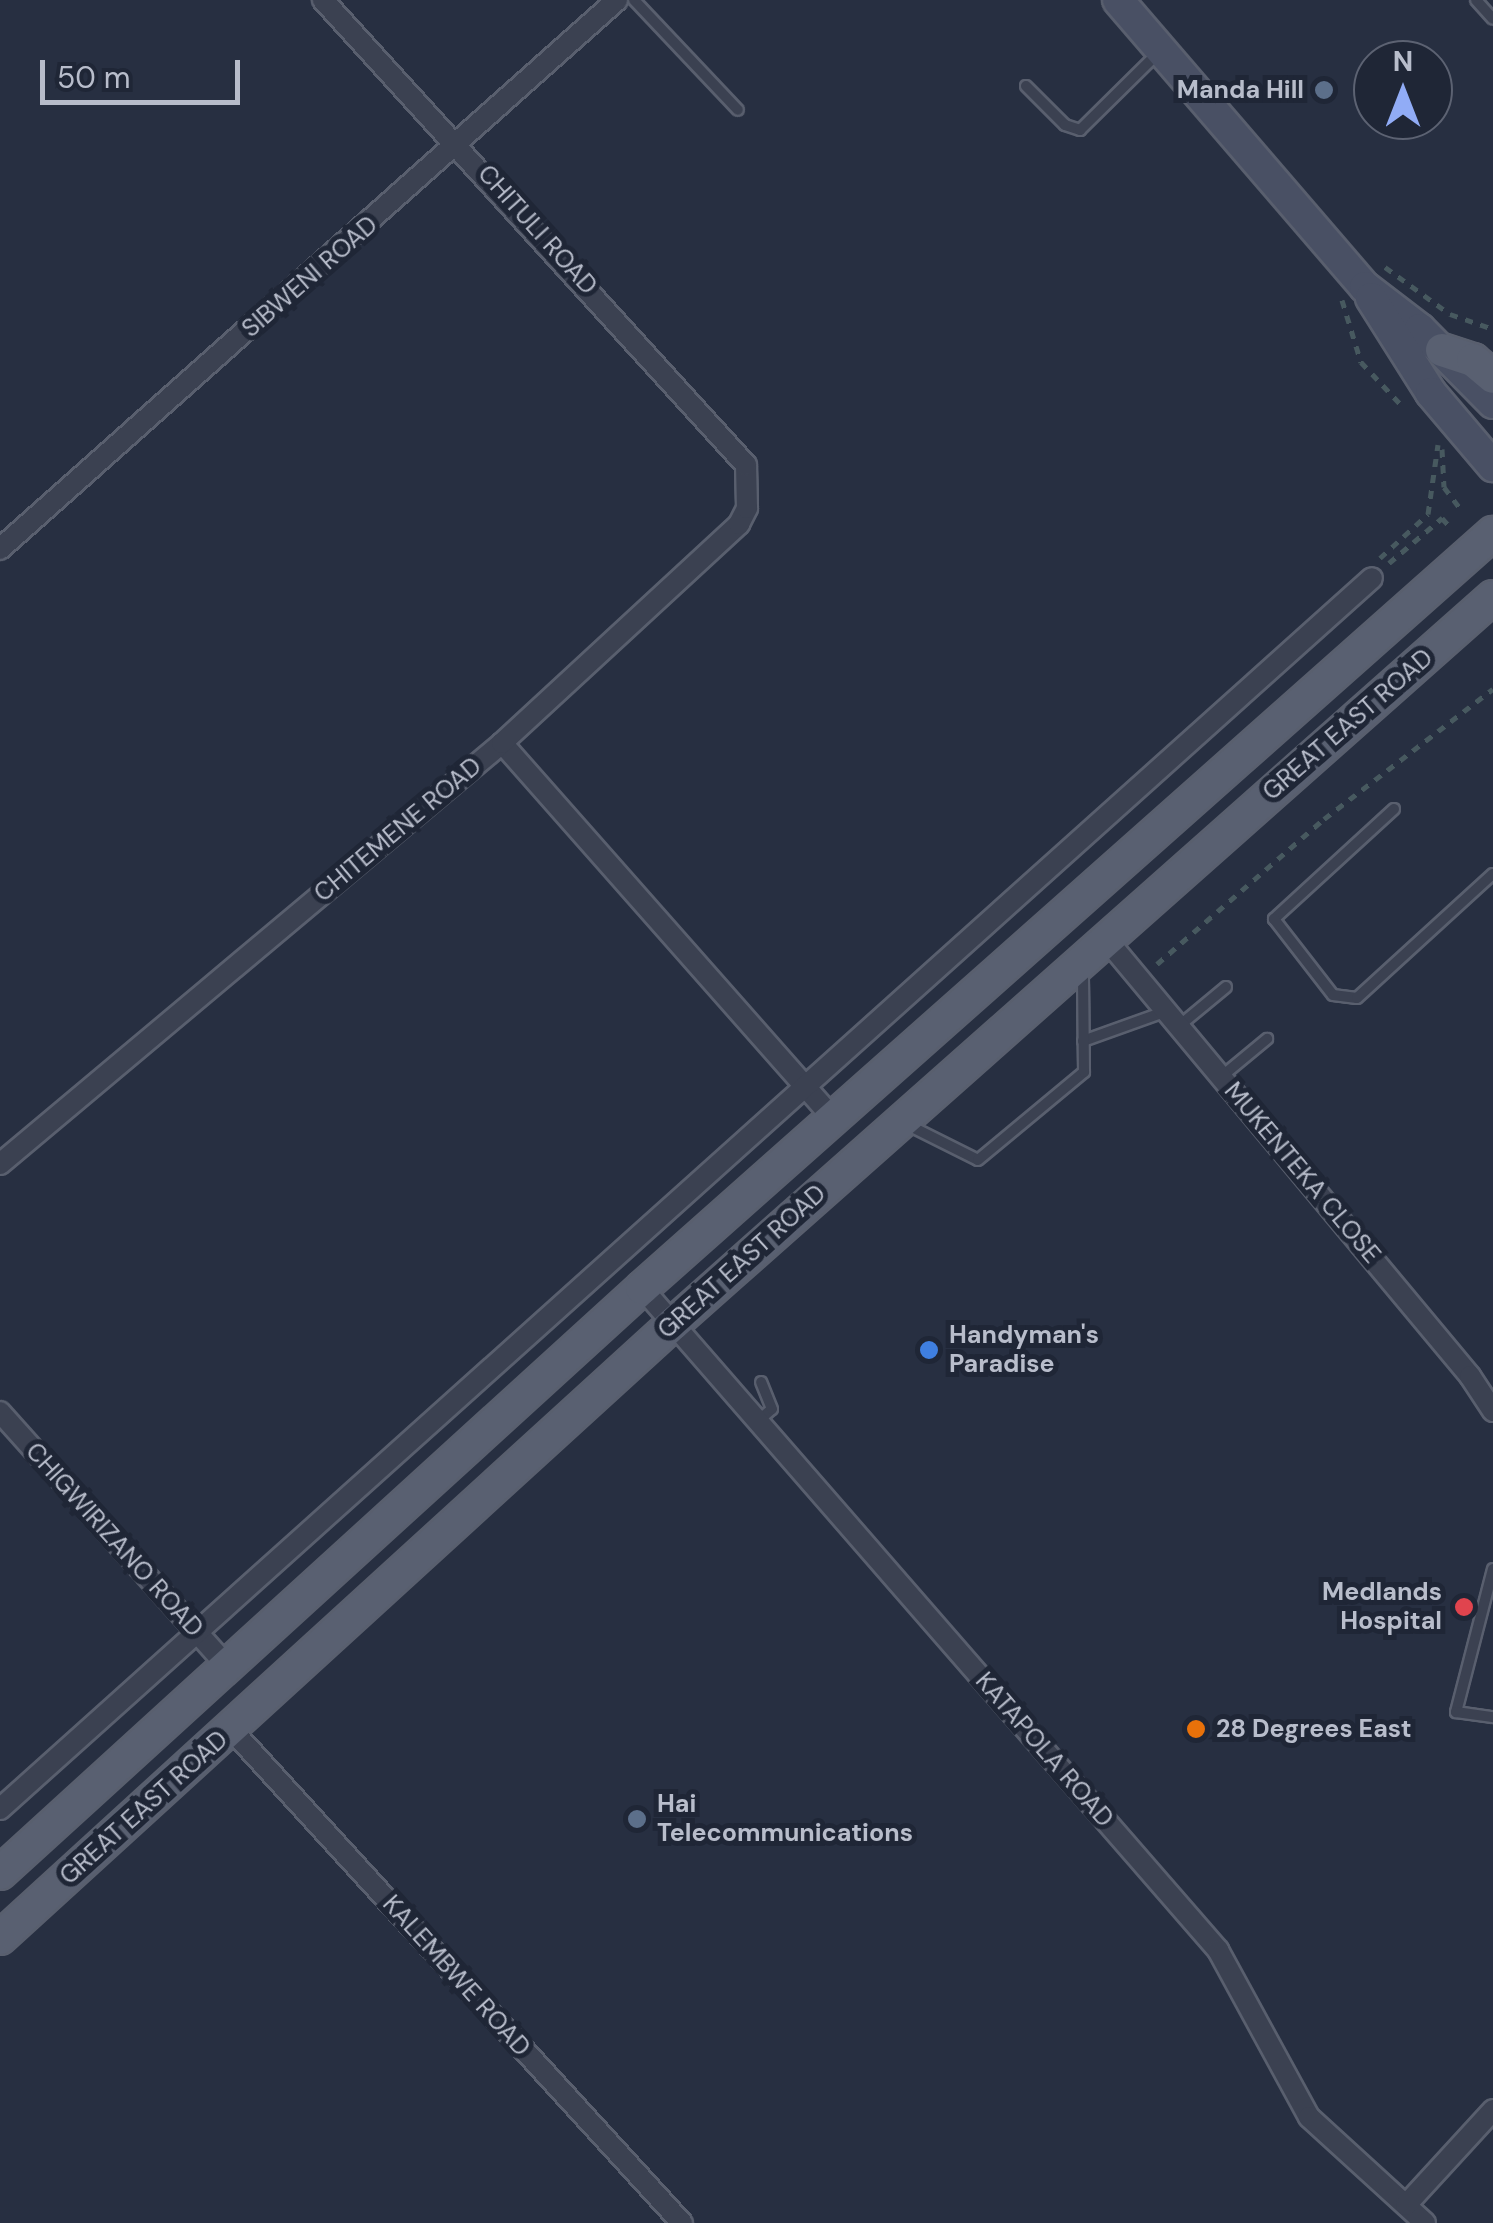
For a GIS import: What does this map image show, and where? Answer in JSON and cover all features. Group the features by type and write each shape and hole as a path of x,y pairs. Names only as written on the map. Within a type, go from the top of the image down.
{"main road":[{"path":"1118,0 1365,287 1423,382 1493,466"},
{"path":"1365,287 1442,350 1493,403"},
{"path":"1442,350 1473,360 1493,377"},
{"name":"GREAT EAST ROAD","path":"0,1874 642,1288 1493,533"},
{"name":"GREAT EAST ROAD","path":"0,1938 672,1324 1493,597"}],"street":[{"name":"CHITULI ROAD","path":"323,0 461,144 746,466"},
{"name":"SIBWENI ROAD","path":"0,549 461,144 617,0"},
{"name":"CHITEMENE ROAD","path":"0,1164 502,743 739,524 747,508 746,466"},
{"path":"0,1809 801,1084 1052,871 1379,571"},
{"path":"502,743 833,1118"},
{"name":"MUKENTEKA CLOSE","path":"1095,950 1140,979 1470,1376 1493,1412"},
{"name":"KATAPOLA ROAD","path":"642,1288 1218,1950 1309,2117 1425,2223"},
{"name":"CHIGWIRIZANO ROAD","path":"0,1412 228,1667"},
{"name":"KALEMBWE ROAD","path":"231,1729 682,2223"},
{"path":"1406,2205 1493,2110"}],"lane":[{"path":"634,0 738,110"},
{"path":"1476,0 1493,20"},
{"path":"1026,86 1065,125 1080,130 1162,50"},
{"path":"1394,808 1274,919 1333,996 1357,998 1493,874"},
{"path":"900,1122 978,1160 1084,1072 1095,950"},
{"path":"1084,1041 1173,1019 1226,986"},
{"path":"1221,1077 1267,1038"},
{"path":"758,1421 772,1409 761,1382"},
{"path":"1493,1569 1456,1712 1493,1717"}],"path":[{"path":"1452,529 1442,518 1379,571 1377,561 1428,514 1441,447 1444,487 1462,511"},
{"path":"1140,979 1324,819 1493,689"}],"place":[{"name":"Manda Hill","path":"1324,90"},
{"name":"Handyman's Paradise","path":"929,1350"},
{"name":"Medlands Hospital","path":"1464,1607"},
{"name":"28 Degrees East","path":"1196,1729"},
{"name":"Hai Telecommunications","path":"637,1819"}]}
